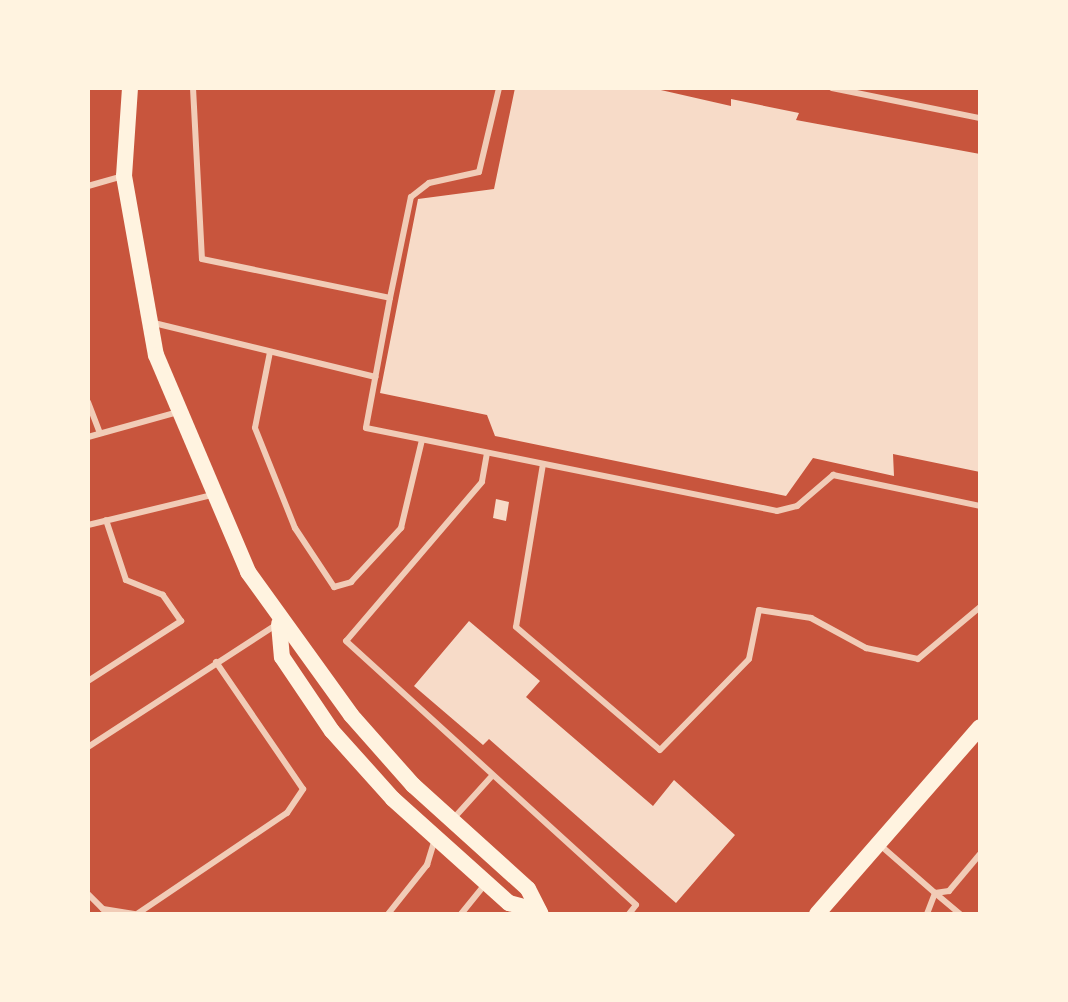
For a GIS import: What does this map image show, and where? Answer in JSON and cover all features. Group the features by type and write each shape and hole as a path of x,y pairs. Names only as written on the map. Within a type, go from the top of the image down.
{"main road":[{"path":"130,88 124,176 150,322 178,412 212,495 279,624 451,821 528,889 540,912"},
{"path":"279,624 282,657 332,731 435,839 509,903 540,912"},
{"path":"817,914 980,727"}],"lane":[{"path":"193,88 202,259 390,298"},
{"path":"499,88 479,172 429,183 411,197 366,428 777,511 797,506 833,475 980,506"},
{"path":"832,88 980,118"},
{"path":"88,186 124,176"},
{"path":"150,322 375,377"},
{"path":"270,352 255,428 290,518 334,587 359,574 401,528 422,440"},
{"path":"88,402 100,433"},
{"path":"88,437 178,412"},
{"path":"487,453 482,482 346,641 491,777 636,905 629,914"},
{"path":"543,464 516,627 660,750 749,659 759,610 811,618 866,648 918,659 980,607"},
{"path":"88,525 212,495"},
{"path":"88,681 181,621 163,595 126,580 106,520"},
{"path":"88,747 279,624"},
{"path":"88,894 103,909 136,914 287,813 303,789 216,662"},
{"path":"451,821 491,777"},
{"path":"388,914 427,865 435,839"},
{"path":"879,844 960,914"},
{"path":"935,893 949,891 980,855"},
{"path":"461,914 486,883"},
{"path":"927,914 935,893"}],"building":[{"path":"515,88 652,88 731,106 731,99 799,113 796,120 980,154 980,472 893,454 894,476 813,458 786,496 495,436 487,415 380,393 418,199 494,189"},
{"path":"496,499 509,502 506,521 493,518"},
{"path":"469,621 540,681 526,697 653,806 674,780 735,835 676,903 489,739 483,745 414,686"}]}
